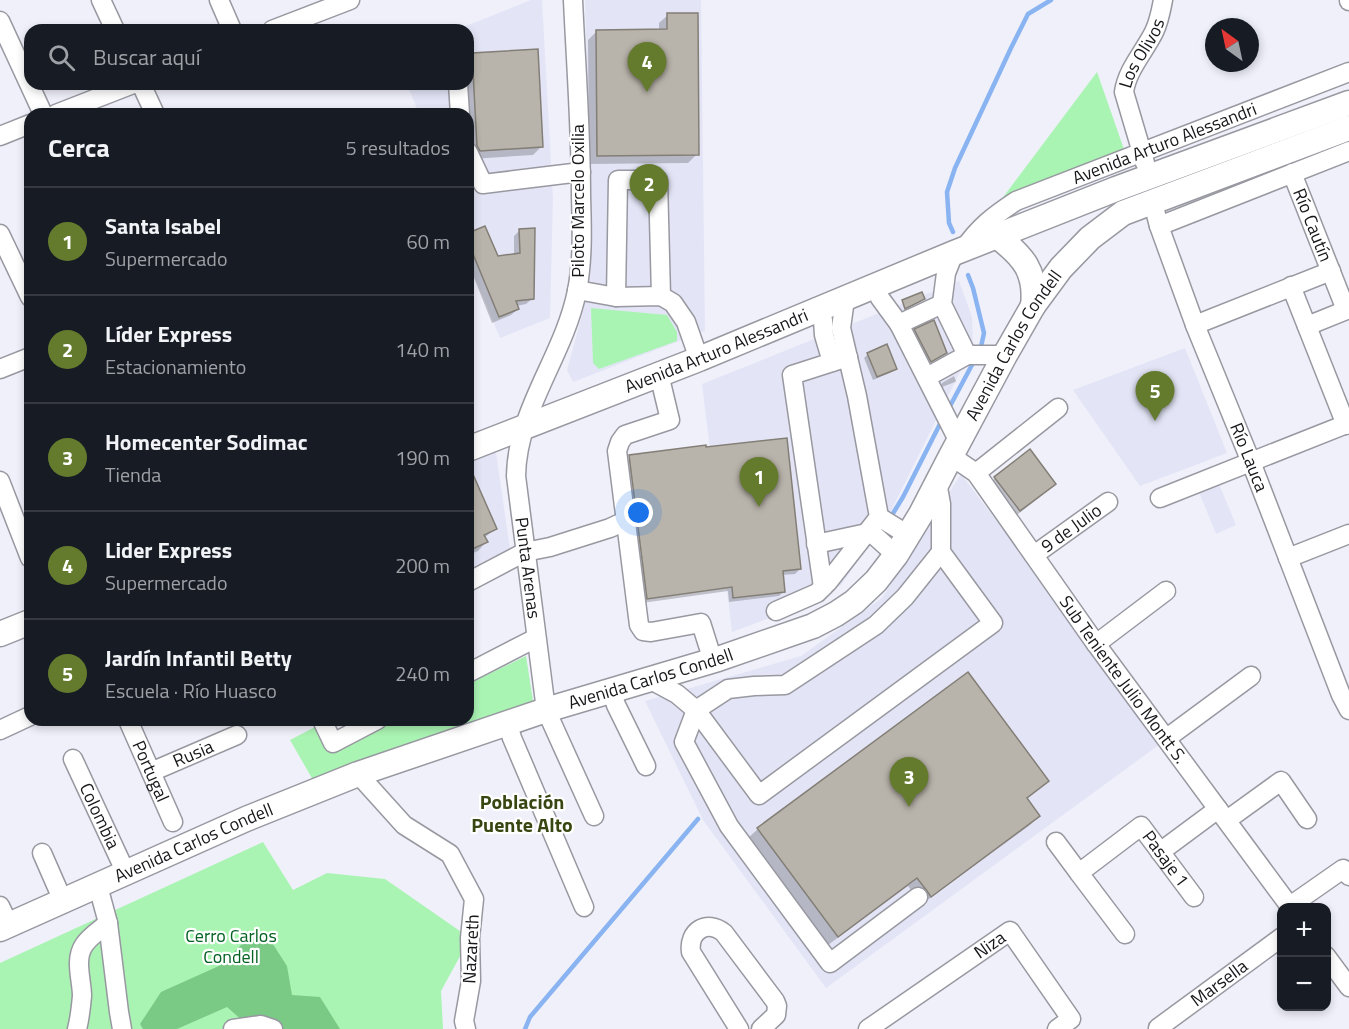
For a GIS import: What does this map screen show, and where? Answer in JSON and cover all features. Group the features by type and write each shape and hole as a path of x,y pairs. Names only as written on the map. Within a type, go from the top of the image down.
{"main road":[{"name":"Avenida Arturo Alessandri","path":"474,447 699,359 1147,177 1349,103"},
{"path":"1123,213 1349,128"},
{"path":"1123,213 1147,177"},
{"name":"Avenida Carlos Condell","path":"3,920 63,901 246,819 358,774 507,722 713,661 813,626 836,614 854,602 876,581 902,545 921,514 1005,355 1049,283 1075,252 1123,213"},
{"path":"998,237 1027,265 1034,286 1033,306"},
{"path":"0,634 24,624"}],"street":[{"path":"101,0 113,24"},
{"path":"219,0 229,24"},
{"path":"283,24 319,5 350,0"},
{"name":"Piloto Marcelo Oxilia","path":"524,427 541,384 561,344 577,290 582,240 573,0"},
{"name":"Los Olivos","path":"1147,177 1124,92 1125,82 1153,33 1160,16 1162,0"},
{"path":"0,21 24,73"},
{"name":"Avenida Arturo Alessandri","path":"959,252 982,226 1016,201 1349,72"},
{"path":"32,90 40,108"},
{"path":"71,108 118,90"},
{"path":"144,90 152,108"},
{"path":"458,90 460,108"},
{"path":"0,136 24,126"},
{"path":"1159,226 1349,151"},
{"path":"474,165 483,184 581,172"},
{"name":"Río Cautín","path":"1293,173 1348,310"},
{"path":"616,297 618,180 658,180 661,296"},
{"name":"Río Lauca","path":"1153,202 1159,226 1194,325 1251,462 1336,683 1349,710"},
{"path":"0,234 24,284"},
{"path":"959,252 946,273 942,304 967,355"},
{"path":"1194,325 1331,271"},
{"path":"1160,498 1347,424 1292,286"},
{"path":"875,287 927,377 955,449"},
{"path":"577,290 616,297 661,296 673,303 686,322 699,359"},
{"path":"840,359 845,299"},
{"path":"898,324 942,304"},
{"path":"819,310 824,320 824,335 840,359 858,396 879,517 902,545"},
{"path":"1307,326 1348,310"},
{"path":"927,377 967,355 1005,355"},
{"path":"0,369 24,359"},
{"path":"823,587 792,375 840,359"},
{"path":"659,374 670,420 625,435 616,451 639,625 643,631 651,632 701,623 713,661"},
{"path":"976,473 1058,408"},
{"name":"Punta Arenas","path":"524,427 518,451 516,476 546,710 594,816"},
{"name":"Sub Teniente Julio Montt S.","path":"955,449 976,473 1096,644 1288,903"},
{"path":"0,481 24,543"},
{"path":"918,897 830,963 729,826 684,742 696,710 728,689 785,685 876,626 905,597 940,552 941,504 937,482"},
{"name":"9 de Julio","path":"1034,555 1108,502"},
{"path":"776,611 817,593 879,517"},
{"path":"474,579 525,552 550,547 625,521"},
{"path":"816,544 867,533 902,545"},
{"path":"1288,558 1349,534"},
{"path":"649,679 677,694 696,710 759,795 993,623 940,552"},
{"path":"1096,644 1166,591"},
{"path":"474,670 536,638"},
{"path":"1167,738 1251,676"},
{"path":"611,690 646,766"},
{"path":"0,728 24,718"},
{"path":"507,722 584,907"},
{"name":"Portugal","path":"131,726 173,822"},
{"path":"325,726 333,743 366,726"},
{"name":"Rusia","path":"151,772 237,735"},
{"name":"Colombia","path":"73,759 126,873"},
{"name":"Nazareth","path":"358,774 404,825 450,854 474,898 470,938 471,981 464,1021 466,1029"},
{"path":"1160,852 1281,781 1308,819"},
{"name":"Pasaje 1","path":"1079,873 1141,826 1194,897"},
{"path":"1056,842 1125,934"},
{"path":"42,853 63,901"},
{"path":"1296,903 1343,869 1349,876"},
{"path":"98,886 113,952 122,1029"},
{"path":"77,1029 82,999 79,962 82,948 108,923"},
{"path":"739,1029 691,952 693,936 701,929 712,927 724,933 775,1001 778,1010 776,1015 761,1029"},
{"name":"Niza","path":"868,1029 1010,931 1071,1019 1057,1029"},
{"name":"Marsella","path":"1158,1028 1277,940"},
{"path":"1327,957 1349,987"},
{"path":"233,1029 261,1025 273,1029"}],"shaded area":[{"path":"531,0 542,0 553,199 550,318 500,338 474,275 474,108 417,108 409,90 474,90 474,24 471,24"},
{"path":"585,0 701,0 705,331 573,382 567,370 584,308 590,167"},
{"path":"959,281 972,317 973,346 886,521 841,585 815,601 732,632 702,384"},
{"path":"1185,348 1227,453 1140,486 1073,390"},
{"path":"496,452 511,556 474,576 474,461"},
{"path":"961,474 1163,742 826,988 703,820 645,701 801,656 882,598"},
{"path":"1219,484 1236,525 1216,534 1199,492"}],"green space":[{"path":"1097,72 1125,152 1001,200"},
{"path":"591,308 667,315 677,332 677,341 599,369 593,363"},
{"path":"526,656 534,707 313,780 290,740 317,726 330,751 382,726 474,726 474,681"},
{"name":"Cerro Carlos Condell","path":"263,842 293,890 327,873 385,879 470,938 441,991 443,1029 0,1029 0,963"},
{"path":"269,938 287,966 292,995 320,997 340,1029 252,1029 227,1007 177,1029 143,1029 140,1024 161,992 221,965 242,944"}],"building":[{"path":"667,13 698,13 699,155 597,156 596,30 667,29"},
{"path":"538,49 543,147 480,151 477,146 474,53"},
{"path":"485,226 498,256 520,253 519,229 535,228 534,299 516,301 519,309 499,317 474,257 474,231"},
{"path":"922,292 925,299 905,309 902,300"},
{"path":"934,320 947,353 931,362 914,329"},
{"path":"887,344 897,369 877,377 867,353"},
{"path":"787,438 801,569 783,571 785,592 733,598 732,587 647,599 629,455"},
{"path":"1030,449 1056,484 1020,511 994,477"},
{"path":"474,477 497,529 484,535 488,542 474,548"},
{"path":"968,672 1049,781 1027,798 1040,816 931,897 917,878 838,937 757,828"}],"waterway":[{"path":"953,232 949,223 947,192 955,168 1028,14 1051,0"},
{"path":"968,275 984,333 981,347"},
{"path":"950,406 973,363"},
{"path":"892,515 941,422"},
{"path":"525,1029 530,1017 698,819"}],"place":[{"name":"Lider Express","path":"647,92"},
{"name":"Líder Express","path":"649,214"},
{"name":"Jardín Infantil Betty","path":"1155,421"},
{"name":"Santa Isabel","path":"759,507"},
{"name":"Homecenter Sodimac","path":"909,807"}],"district":[{"name":"Población Puente Alto","path":"522,814"}]}
